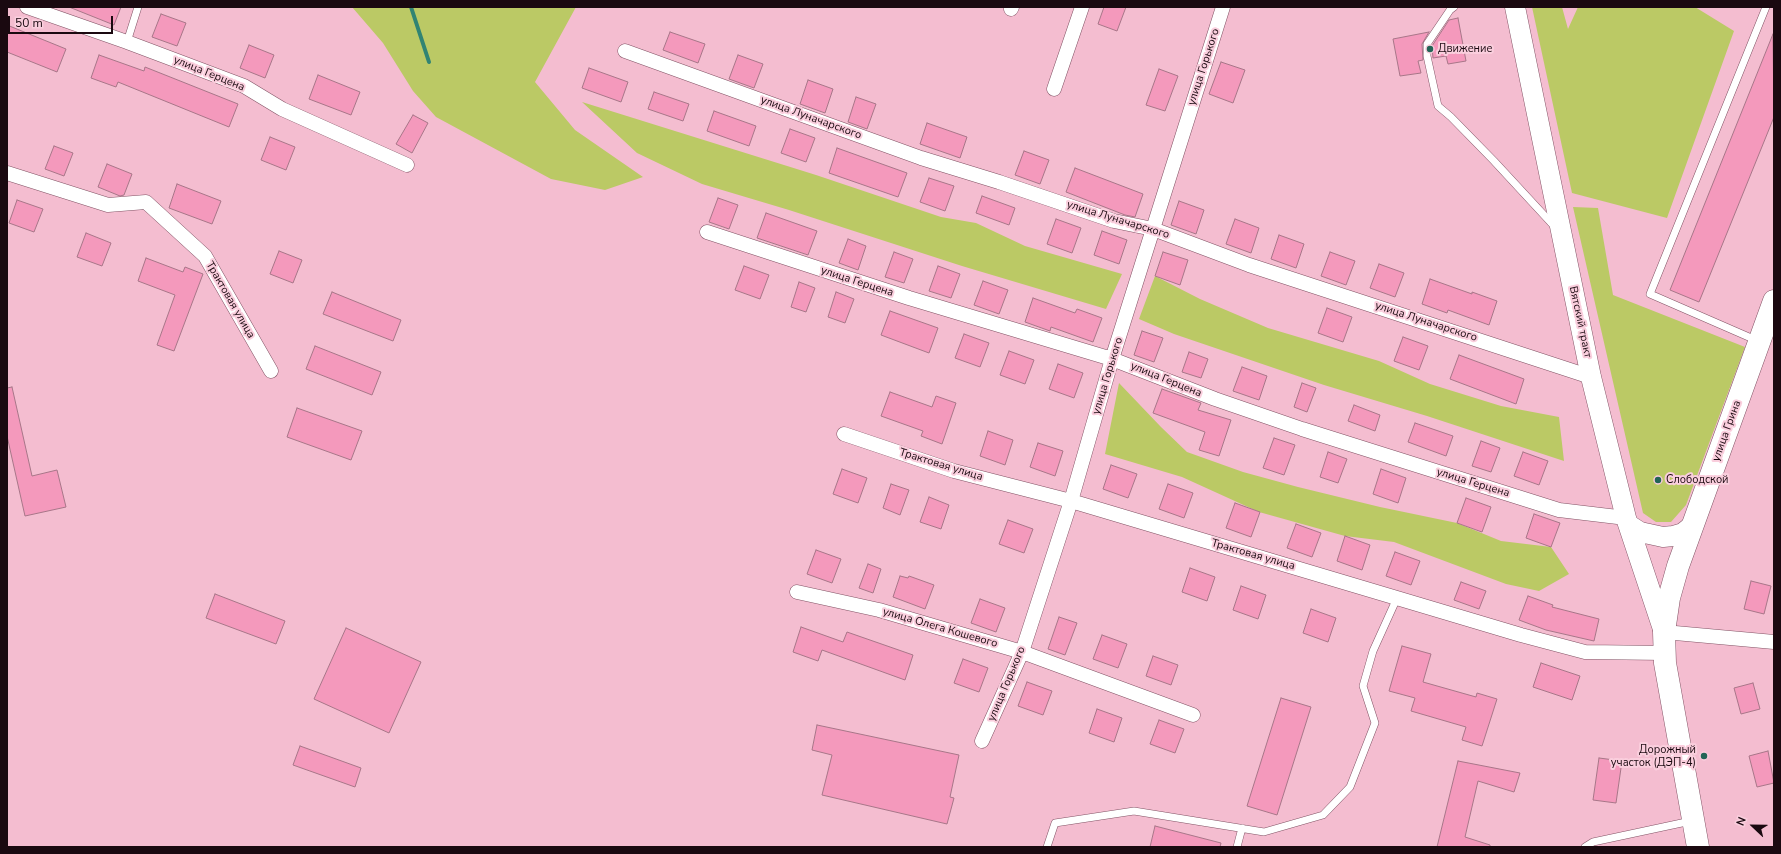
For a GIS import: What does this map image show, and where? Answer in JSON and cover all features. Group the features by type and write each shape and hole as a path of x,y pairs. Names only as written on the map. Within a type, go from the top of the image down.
{"highway":[{"name":"улица Грина","path":"1664,642 1669,598 1678,566 1774,301"},
{"path":"1664,642 1665,663 1698,847"}],"main road":[{"name":"Вятский тракт","path":"1515,7 1591,376 1628,521 1664,642"},
{"path":"1628,521 1640,532 1663,537 1683,533 1693,525"}],"street":[{"name":"улица Герцена","path":"27,7 244,86 282,109 407,165"},
{"path":"1054,89 1082,7"},
{"name":"улица Горького","path":"982,741 1022,652 1071,501 1112,359 1223,7"},
{"name":"улица Луначарского","path":"625,51 921,158 999,182 1114,221 1153,229 1249,265 1591,376"},
{"name":"Трактовая улица","path":"7,173 108,205 146,202 205,256 271,371"},
{"name":"улица Герцена","path":"707,232 909,298 1112,359 1215,399 1302,429 1559,510 1628,521"},
{"name":"Трактовая улица","path":"844,434 954,471 1071,501 1585,652 1664,642 1774,642"},
{"name":"улица Олега Кошевого","path":"797,592 879,610 1022,652 1193,715"}],"lane":[{"path":"126,42 138,7"},
{"path":"1454,7 1450,10 1426,44 1438,106 1451,117 1494,161 1561,234"},
{"path":"1759,342 1650,294 1766,7"},
{"path":"1047,847 1055,823 1134,811 1264,832 1323,815 1350,787 1375,723 1363,686 1373,651 1397,598"},
{"path":"1585,847 1593,842 1693,821"},
{"path":"1237,847 1242,828"}],"green space":[{"path":"352,7 576,7 535,82 575,130 643,177 605,190 551,179 436,117 413,91 383,43"},
{"path":"1532,7 1562,7 1568,29 1578,7 1695,7 1734,31 1667,218 1572,193"},
{"path":"582,102 816,175 941,217 976,223 1025,246 1122,274 1106,309 962,266 789,210 702,184 637,153"},
{"path":"1573,207 1598,208 1613,295 1745,347 1686,505 1671,522 1656,522 1643,513"},
{"path":"1155,276 1200,299 1268,328 1379,361 1430,384 1501,406 1559,417 1564,461 1427,416 1324,385 1174,334 1139,319"},
{"path":"1119,383 1187,452 1243,472 1298,487 1380,507 1457,523 1501,541 1551,547 1569,574 1539,591 1506,584 1394,542 1345,536 1259,512 1182,477 1105,454"}],"building":[{"path":"69,7 121,7 114,25"},
{"path":"1104,7 1126,7 1117,31 1098,24"},
{"path":"161,14 186,23 177,46 152,37"},
{"path":"1458,18 1466,61 1448,64 1446,56 1433,58 1432,46 1449,20"},
{"path":"7,25 66,49 57,72 7,52"},
{"path":"670,32 705,44 698,63 663,50"},
{"path":"1429,32 1422,44 1423,60 1418,61 1421,73 1400,76 1393,39"},
{"path":"1773,34 1774,117 1699,302 1670,290"},
{"path":"249,45 274,55 265,78 240,68"},
{"path":"99,55 144,71 145,67 238,104 229,127 118,82 116,87 91,78"},
{"path":"738,55 763,64 754,88 729,79"},
{"path":"1221,62 1245,70 1233,103 1209,94"},
{"path":"589,68 628,82 621,102 582,88"},
{"path":"1159,69 1178,76 1165,111 1146,105"},
{"path":"318,75 360,92 351,115 309,99"},
{"path":"808,80 833,89 825,113 800,104"},
{"path":"654,92 689,104 683,121 648,109"},
{"path":"856,97 876,104 867,129 848,122"},
{"path":"714,111 756,126 749,146 707,131"},
{"path":"413,115 428,123 412,153 396,144"},
{"path":"927,123 967,137 960,158 920,144"},
{"path":"790,129 815,138 806,162 781,153"},
{"path":"270,137 295,147 286,170 261,160"},
{"path":"54,146 73,153 64,176 45,169"},
{"path":"837,148 907,173 898,197 829,173"},
{"path":"1024,151 1049,160 1040,184 1015,175"},
{"path":"107,164 132,174 124,195 120,196 98,187"},
{"path":"1075,168 1143,194 1135,217 1125,215 1066,192"},
{"path":"929,178 954,186 945,211 920,202"},
{"path":"177,184 221,201 212,224 169,208"},
{"path":"982,196 1015,208 1009,225 976,213"},
{"path":"718,198 738,205 729,229 709,222"},
{"path":"17,200 43,209 34,232 9,223"},
{"path":"1179,201 1204,210 1196,234 1171,225"},
{"path":"766,213 817,231 808,255 757,238"},
{"path":"1056,219 1081,228 1072,253 1047,244"},
{"path":"1235,219 1259,228 1251,253 1226,244"},
{"path":"1102,231 1127,240 1119,264 1094,255"},
{"path":"86,233 111,243 102,266 77,257"},
{"path":"1279,235 1304,244 1296,268 1271,259"},
{"path":"848,239 866,246 858,270 839,263"},
{"path":"279,251 302,260 293,283 270,274"},
{"path":"894,252 913,259 904,283 885,277"},
{"path":"1163,252 1188,260 1180,285 1155,276"},
{"path":"1330,252 1355,261 1346,285 1321,276"},
{"path":"146,258 183,272 185,267 203,274 174,351 157,345 175,295 138,281"},
{"path":"1379,264 1404,273 1395,297 1370,288"},
{"path":"744,266 769,275 760,299 735,290"},
{"path":"938,266 960,274 951,298 929,291"},
{"path":"1430,279 1497,301 1489,325 1448,310 1447,313 1422,304"},
{"path":"983,281 1008,290 999,314 974,305"},
{"path":"799,282 815,288 806,312 791,307"},
{"path":"332,292 401,320 393,341 323,314"},
{"path":"836,292 854,299 845,323 828,317"},
{"path":"1033,298 1075,313 1077,309 1102,318 1093,342 1051,327 1050,331 1025,322"},
{"path":"1327,308 1352,317 1343,342 1318,333"},
{"path":"890,311 938,328 929,353 881,335"},
{"path":"1142,331 1163,338 1154,362 1134,355"},
{"path":"964,334 989,343 980,367 955,358"},
{"path":"1403,337 1428,346 1419,370 1394,361"},
{"path":"315,346 381,372 372,395 306,369"},
{"path":"1009,351 1034,360 1025,384 1000,375"},
{"path":"1189,352 1208,359 1201,378 1182,372"},
{"path":"1459,355 1524,379 1516,404 1450,379"},
{"path":"1058,364 1083,373 1074,398 1049,389"},
{"path":"1242,367 1267,376 1259,400 1233,391"},
{"path":"1302,383 1316,388 1307,412 1294,407"},
{"path":"12,387 32,476 57,470 66,507 25,516 7,436 7,388"},
{"path":"1162,389 1201,403 1198,410 1231,420 1219,456 1199,450 1205,432 1153,413"},
{"path":"890,392 932,407 936,396 956,403 942,444 921,436 923,431 881,416"},
{"path":"1354,405 1380,415 1375,431 1348,421"},
{"path":"297,408 362,431 351,460 287,437"},
{"path":"1415,423 1453,436 1446,456 1408,442"},
{"path":"988,431 1013,440 1005,465 980,456"},
{"path":"1274,438 1295,445 1284,475 1263,468"},
{"path":"1481,441 1500,448 1491,472 1472,466"},
{"path":"1038,443 1063,451 1055,476 1030,467"},
{"path":"1328,452 1347,459 1338,483 1320,477"},
{"path":"1523,452 1548,461 1539,485 1514,476"},
{"path":"1111,465 1137,474 1128,498 1103,489"},
{"path":"842,469 867,478 858,503 833,494"},
{"path":"1381,469 1406,478 1398,503 1373,494"},
{"path":"891,484 909,490 900,515 883,508"},
{"path":"1168,484 1193,493 1184,518 1159,509"},
{"path":"929,497 949,505 941,529 920,522"},
{"path":"1466,498 1491,507 1482,532 1457,523"},
{"path":"1235,503 1260,512 1251,537 1226,528"},
{"path":"1534,514 1560,523 1551,547 1526,538"},
{"path":"1008,520 1033,529 1024,553 999,544"},
{"path":"1296,524 1321,533 1312,557 1287,548"},
{"path":"1345,536 1370,545 1362,570 1337,561"},
{"path":"816,550 841,559 832,583 807,574"},
{"path":"1395,552 1420,561 1411,585 1386,576"},
{"path":"868,564 881,569 873,593 859,588"},
{"path":"1190,568 1215,577 1207,601 1182,592"},
{"path":"900,576 908,578 909,576 934,585 925,609 893,597"},
{"path":"1751,581 1771,586 1764,614 1744,609"},
{"path":"1461,582 1486,591 1479,609 1454,600"},
{"path":"1241,586 1266,595 1258,619 1233,610"},
{"path":"215,594 285,621 276,644 206,618"},
{"path":"1528,596 1553,605 1552,607 1599,619 1594,641 1546,630 1519,620"},
{"path":"980,599 1005,608 996,632 971,623"},
{"path":"1311,609 1336,618 1328,642 1303,633"},
{"path":"1059,617 1077,623 1065,655 1048,649"},
{"path":"801,627 843,642 847,632 913,655 905,680 822,650 818,661 793,652"},
{"path":"346,628 421,662 389,733 314,699"},
{"path":"1102,635 1127,644 1118,668 1093,659"},
{"path":"1402,646 1431,654 1423,682 1476,697 1477,693 1497,699 1482,746 1462,740 1466,727 1411,711 1415,698 1389,691"},
{"path":"1153,656 1178,665 1171,685 1146,676"},
{"path":"963,659 988,668 979,692 954,683"},
{"path":"1541,663 1580,676 1572,700 1533,687"},
{"path":"1027,682 1052,691 1043,715 1018,706"},
{"path":"1753,683 1760,709 1741,714 1734,688"},
{"path":"1281,698 1311,707 1277,815 1247,806"},
{"path":"1097,709 1122,718 1114,742 1089,733"},
{"path":"1159,720 1184,729 1175,753 1150,744"},
{"path":"817,725 959,755 950,797 954,798 947,824 822,795 832,755 812,750"},
{"path":"300,746 361,768 355,787 293,765"},
{"path":"1768,751 1774,783 1757,787 1749,756"},
{"path":"1599,758 1622,761 1616,803 1593,800"},
{"path":"1458,761 1520,773 1514,792 1478,781 1465,837 1490,845 1490,847 1437,847"},
{"path":"1155,826 1221,843 1220,847 1150,847"}],"waterway":[{"path":"411,7 429,62"}],"place":[{"name":"Движение","path":"1430,49"},
{"name":"Слободской","path":"1658,480"},
{"name":"Дорожный участок (ДЭП-4)","path":"1704,756"}]}
